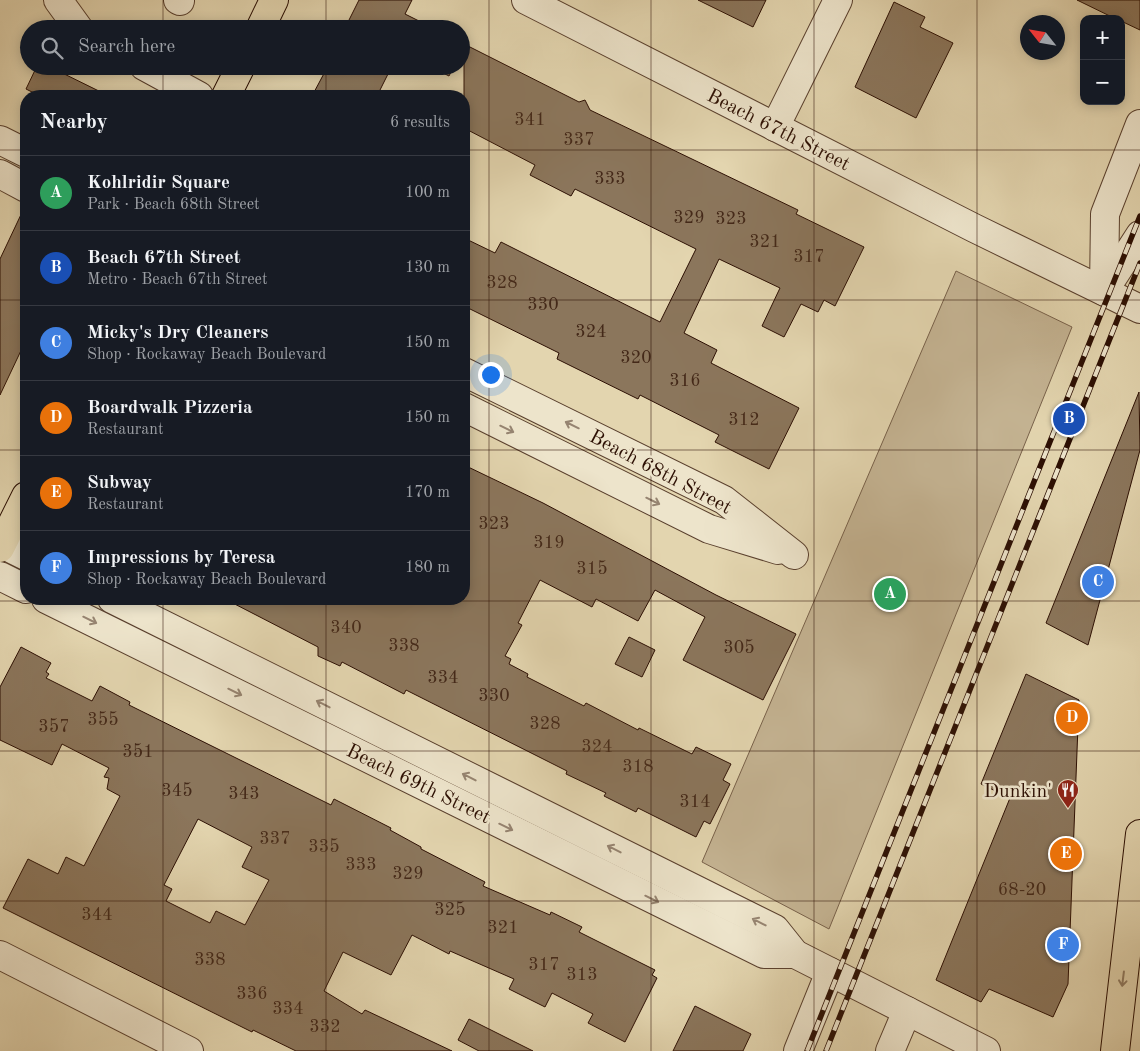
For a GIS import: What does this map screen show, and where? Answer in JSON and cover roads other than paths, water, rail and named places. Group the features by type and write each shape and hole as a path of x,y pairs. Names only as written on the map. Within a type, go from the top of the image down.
{"main road":[{"path":"264,20 274,0"},
{"path":"229,90 236,75"},
{"path":"1,545 20,508"},
{"path":"1115,1051 1140,834"}],"street":[{"path":"58,0 72,20"},
{"name":"Beach 67th Street","path":"526,0 974,228 1140,309"},
{"path":"775,127 838,0"},
{"path":"160,75 188,90"},
{"path":"1104,290 1105,214 1140,124"},
{"path":"0,140 20,150"},
{"path":"0,174 20,185"},
{"path":"1104,290 1140,235"},
{"name":"Beach 68th Street","path":"470,375 724,500 794,555 709,529 470,410"},
{"path":"1,545 20,553"},
{"path":"0,576 20,586"},
{"name":"Beach 69th Street","path":"58,605 764,954 795,954"},
{"name":"Beach 69th Street","path":"124,605 775,929 795,954 986,1051"},
{"path":"0,956 189,1051"},
{"path":"798,1051 830,972"},
{"path":"890,1051 907,1011"}],"railway":[{"path":"807,1051 1140,216"},
{"path":"826,1051 1140,263"}],"place":[{"name":"Beach 67th Street","path":"1069,419"},
{"name":"Micky's Dry Cleaners","path":"1098,582"},
{"name":"Kohlridir Square","path":"890,594"},
{"name":"Boardwalk Pizzeria","path":"1072,718"},
{"name":"Dunkin'","path":"1068,809"},
{"name":"Subway","path":"1066,854"},
{"name":"Impressions by Teresa","path":"1063,945"}]}
